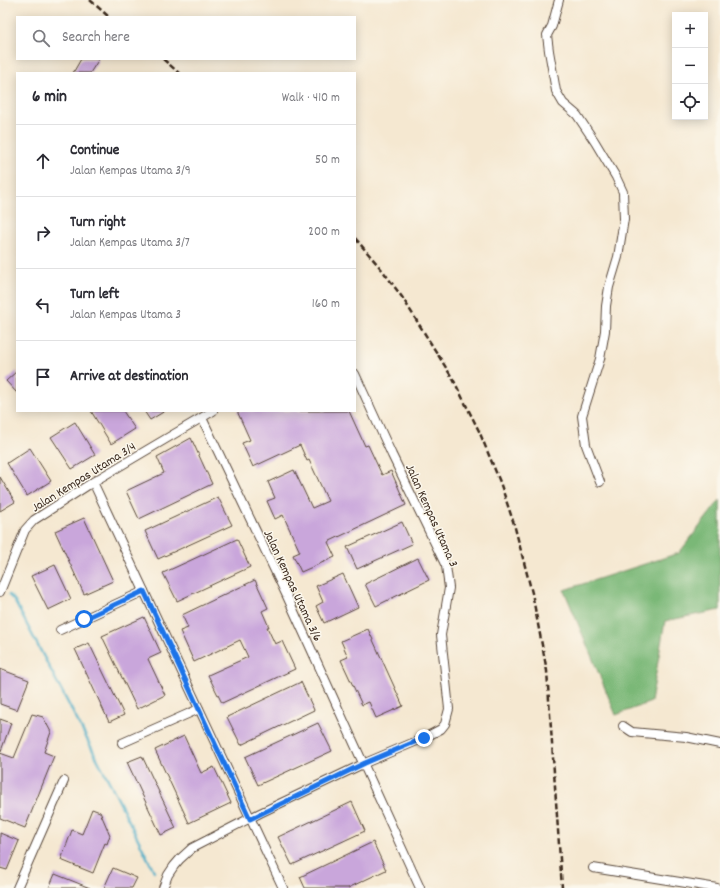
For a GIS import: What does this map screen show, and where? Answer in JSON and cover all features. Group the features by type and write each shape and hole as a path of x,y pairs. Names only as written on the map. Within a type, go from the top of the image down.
{"street":[{"path":"559,0 548,35 549,51 556,91 563,103 577,115 595,142 616,177 623,192 624,219 618,257 609,287 600,359 582,416 586,445 600,482"},
{"name":"Jalan Kempas Utama 3","path":"164,888 168,875 174,866 180,858 192,848 365,763 424,738 441,729 446,724 449,709 441,635 448,588 446,566 392,455 356,376"},
{"name":"Jalan Kempas Utama 3/4","path":"0,592 25,530 30,524 45,512 75,495 93,482 211,412"},
{"name":"Jalan Kempas Utama 3/6","path":"202,418 365,763 420,888"},
{"path":"93,482 283,888"},
{"path":"60,630 144,591"},
{"path":"122,743 199,709"},
{"path":"623,726 632,732 686,737 720,744"},
{"path":"17,888 64,781"},
{"path":"593,868 717,888"}],"green space":[{"path":"720,500 720,610 665,621 651,702 616,715 564,590 679,553"}],"building":[{"path":"80,60 98,60 91,72 74,72"},
{"path":"16,372 16,392 6,381"},
{"path":"92,412 124,412 135,429 111,444"},
{"path":"145,412 163,412 150,420"},
{"path":"237,412 349,412 365,446 368,445 382,475 391,471 406,505 328,542 335,557 301,572 293,555 300,552 283,515 275,519 267,501 275,498 268,482 294,470 312,508 328,501 309,460 307,461 300,445 253,467 242,443 250,440"},
{"path":"75,422 95,455 72,469 51,437"},
{"path":"191,438 212,484 139,519 126,491 164,473 157,457"},
{"path":"30,448 51,481 27,496 7,463"},
{"path":"0,477 15,502 0,511"},
{"path":"218,497 232,525 158,559 145,531"},
{"path":"84,518 113,581 84,594 55,531"},
{"path":"402,522 412,544 357,569 347,547"},
{"path":"237,539 250,567 177,601 163,573"},
{"path":"418,558 429,580 376,606 365,584"},
{"path":"55,565 71,599 48,610 31,576"},
{"path":"343,574 358,607 324,623 316,606 323,602 316,586"},
{"path":"255,580 268,608 262,611 269,627 267,627 275,644 282,641 295,669 222,703 208,675 248,657 240,640 194,662 180,631 188,628 182,615"},
{"path":"144,617 161,653 148,659 165,695 137,709 102,636"},
{"path":"368,629 403,706 376,718 369,702 362,705 341,660 348,657 341,641"},
{"path":"89,643 124,715 109,722 75,649"},
{"path":"0,669 29,680 17,710 0,704"},
{"path":"301,682 314,710 241,745 227,717"},
{"path":"32,714 43,717 51,732 44,752 54,756 25,828 0,818 0,753 14,758"},
{"path":"0,719 11,723 1,751 0,751"},
{"path":"318,723 332,751 258,785 245,757"},
{"path":"184,736 201,773 214,767 231,803 189,823 155,750"},
{"path":"142,756 176,828 161,835 127,762"},
{"path":"352,802 365,831 292,865 278,837"},
{"path":"92,809 100,812 110,835 107,844 105,843 93,873 61,860 72,830 82,834"},
{"path":"0,833 19,841 7,870 0,868"},
{"path":"373,842 386,870 348,888 305,888 300,877"},
{"path":"113,868 137,878 132,888 104,888"},
{"path":"55,874 90,888 49,888"}],"waterway":[{"path":"9,595 14,600 111,785 154,871"}],"railway":[{"path":"90,0 108,16"},
{"path":"164,60 178,72"},
{"path":"356,239 383,271 402,297 453,379 479,431 500,482 514,524 532,593 547,671 562,888"}],"route":[{"path":"84,619 144,591 250,819 365,763 424,738"}]}
